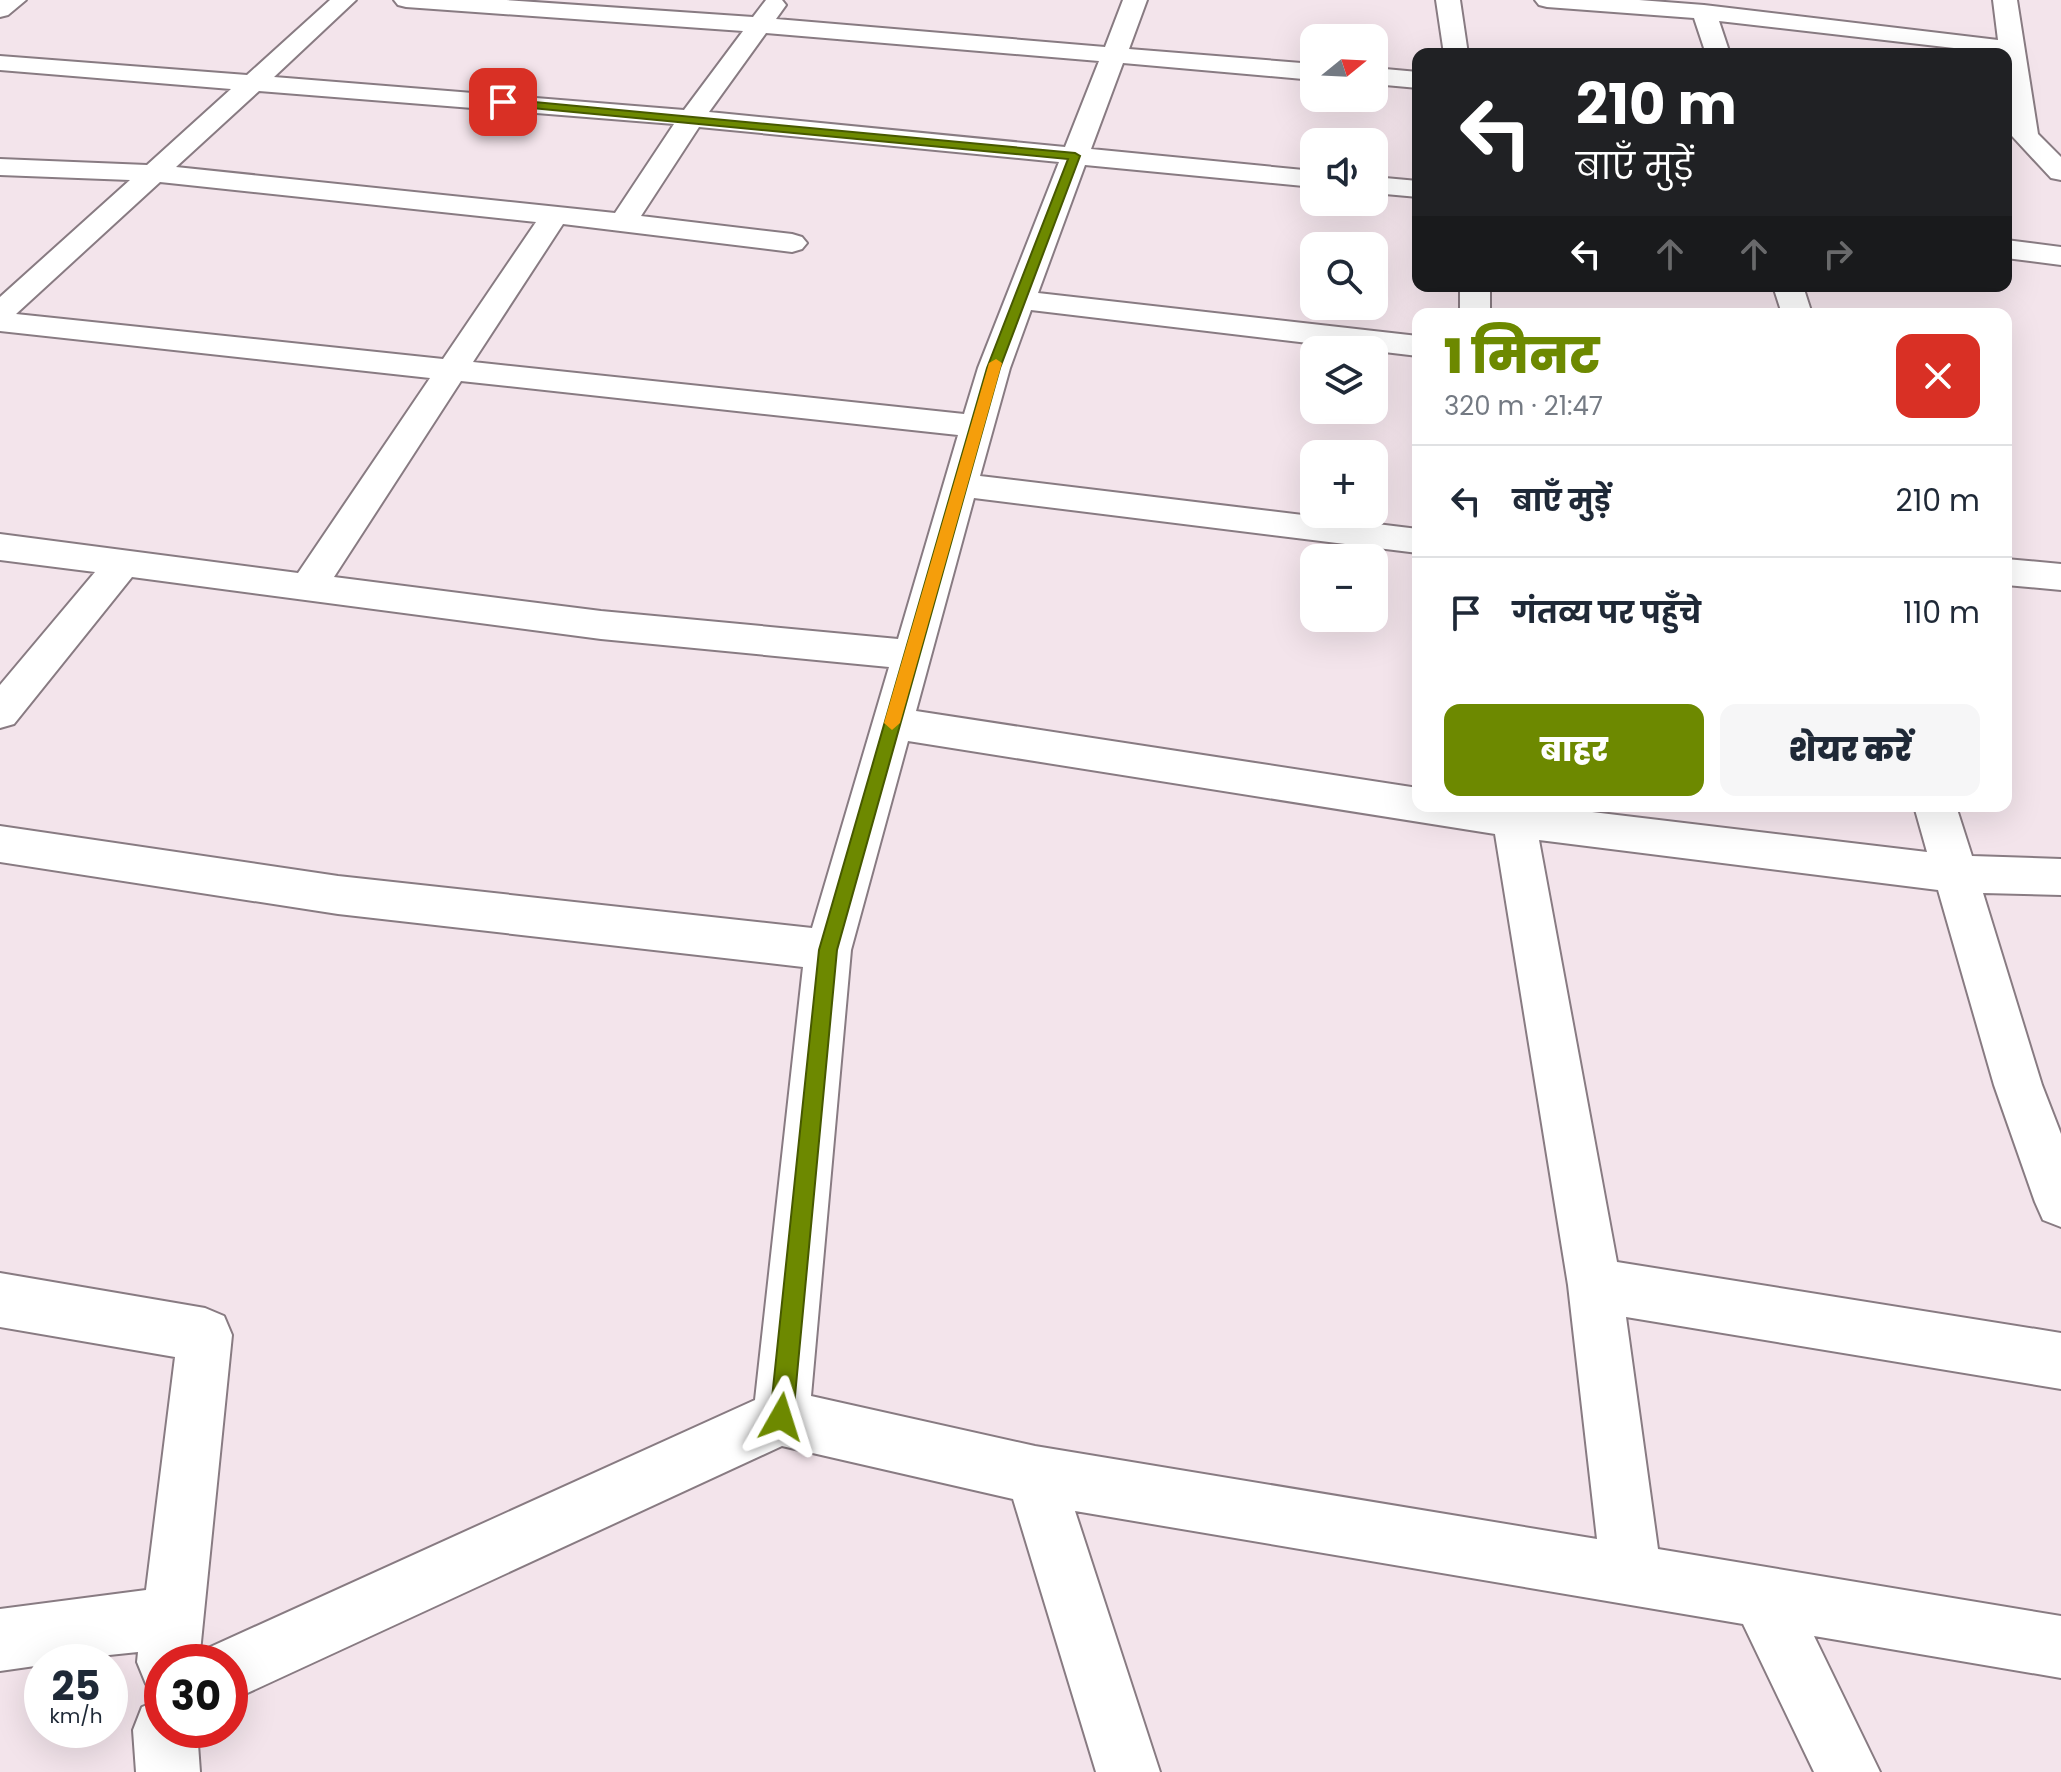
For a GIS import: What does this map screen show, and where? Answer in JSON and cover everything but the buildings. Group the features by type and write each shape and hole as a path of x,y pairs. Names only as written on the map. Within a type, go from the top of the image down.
{"street":[{"path":"0,10 14,0"},
{"path":"0,313 344,0"},
{"path":"406,0 759,25 1300,71"},
{"path":"623,222 691,118 778,0"},
{"path":"781,1417 828,950 994,368 1135,0"},
{"path":"1448,0 1455,48"},
{"path":"1547,0 1704,12 2003,48"},
{"path":"2005,0 2011,48"},
{"path":"1704,12 1716,48"},
{"path":"0,63 691,118 1300,178"},
{"path":"2012,66 2016,135 2061,172"},
{"path":"1388,77 1412,79"},
{"path":"0,167 153,173 623,222 792,243"},
{"path":"1388,186 1412,188"},
{"path":"308,587 555,215"},
{"path":"2012,250 2061,256"},
{"path":"1020,300 1412,345"},
{"path":"0,322 977,426"},
{"path":"960,485 1412,540"},
{"path":"0,547 601,625 912,655"},
{"path":"0,713 123,563"},
{"path":"2012,573 2061,577"},
{"path":"892,723 1412,804"},
{"path":"1937,812 2018,1085 2061,1202"},
{"path":"1631,1575 1595,1285 1512,813 1955,874 2061,877"},
{"path":"0,844 338,895 828,950"},
{"path":"1595,1285 2061,1361"},
{"path":"0,1300 205,1335 171,1640 0,1640"},
{"path":"248,1662 781,1417 1035,1475 2061,1647"},
{"path":"1035,1475 1128,1772"},
{"path":"1762,1597 1848,1772"},
{"path":"166,1748 168,1772"}],"slow traffic":[{"path":"892,723 996,363"}],"route":[{"path":"503,102 1075,156 994,368 828,950 781,1417"}]}
